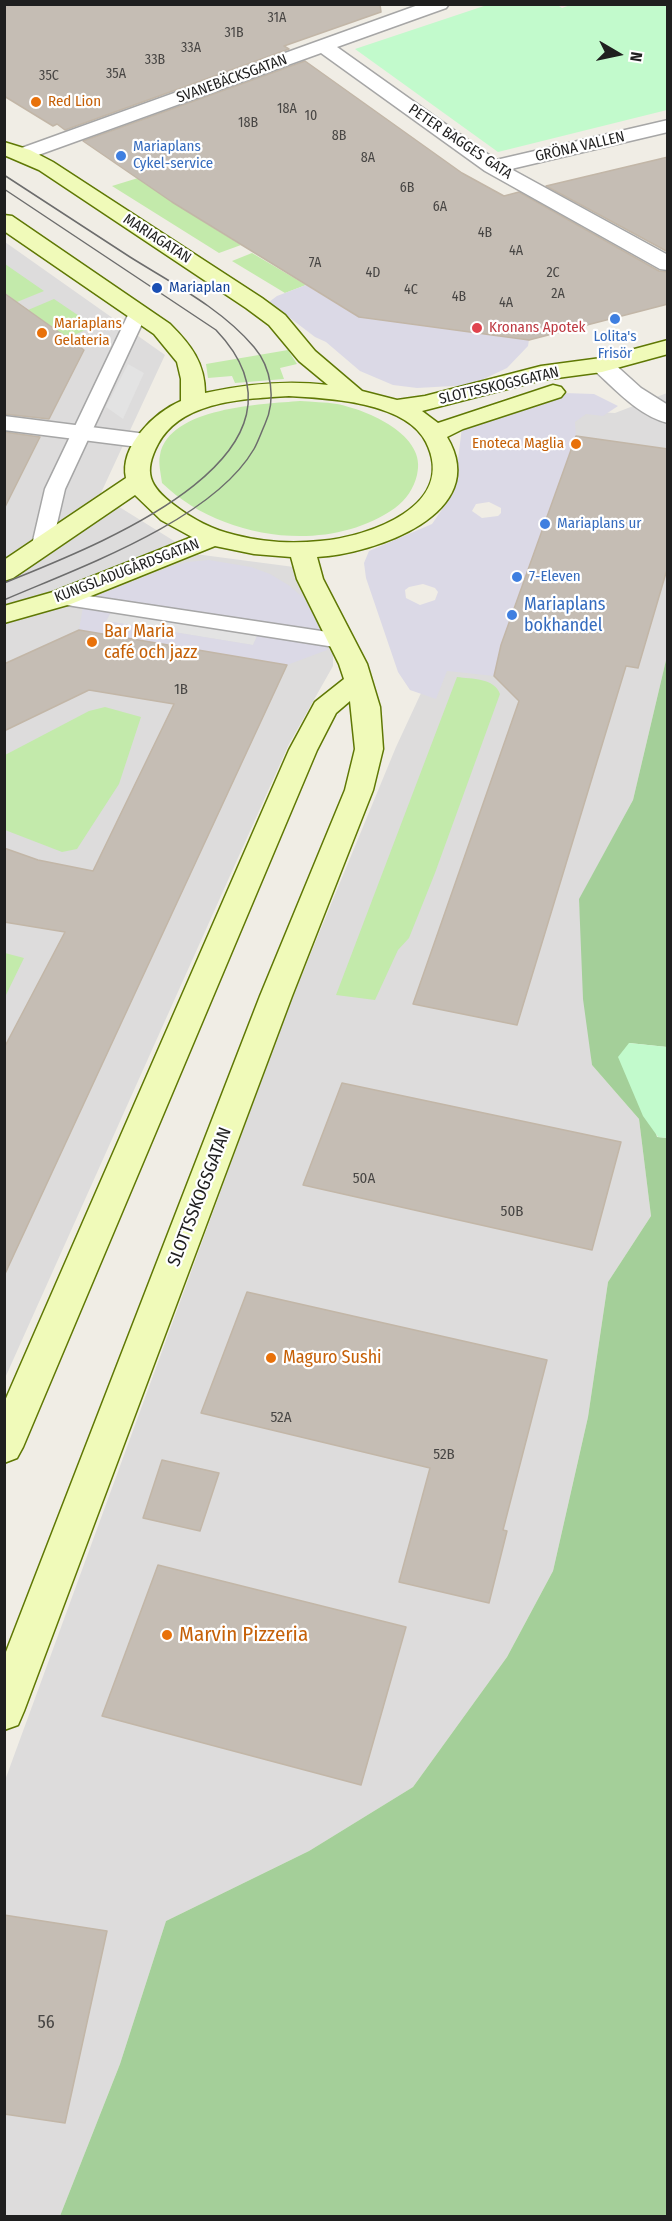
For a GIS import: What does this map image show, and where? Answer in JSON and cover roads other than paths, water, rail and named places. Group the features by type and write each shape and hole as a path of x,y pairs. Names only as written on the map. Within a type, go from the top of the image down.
{"street":[{"name":"SVANEBÄCKSGATAN","path":"14,151 440,4"},
{"name":"PETER BAGGES GATA","path":"322,46 492,167 668,264"},
{"name":"GRÖNA VALLEN","path":"492,167 668,126"},
{"name":"MARIAGATAN","path":"14,151 46,166 254,303 277,321 307,356 353,394"},
{"path":"4,221 162,329 190,360 194,378 193,404"},
{"name":"SLOTTSSKOGSGATAN","path":"396,406 449,397 541,373 602,365 668,347"},
{"path":"602,365 633,393 668,416"},
{"name":"SLOTTSSKOGSGATAN","path":"435,434 455,424 559,390 602,365"},
{"path":"289,389 353,394 396,406 423,423 435,434 446,463 444,481 435,498 417,517 392,531 357,543 302,550 225,541 162,509 146,494 139,480 136,468 146,441 165,420 193,404 221,396 289,389"},
{"path":"4,423 146,441"},
{"path":"4,573 139,480"},
{"name":"KUNGSLADUGÅRDSGATAN","path":"4,615 62,598 214,537"},
{"name":"SLOTTSSKOGSGATAN","path":"4,1711 276,996 359,790 369,749 366,707 359,680 310,579 302,550"},
{"path":"4,1447 303,750 325,708 359,680"}],"lane":[{"path":"42,545 55,489 79,433 138,313"},
{"path":"62,598 341,641"}],"tram line":[{"path":"4,175 227,320 260,355 268,374 271,395 268,415 254,449 234,475 208,498 141,540 4,600"},
{"path":"4,189 216,330 245,376 246,418 224,456 187,491 141,521 4,583"}],"place":[{"name":"Red Lion","path":"36,102"},
{"name":"Mariaplans Cykel-service","path":"121,156"},
{"name":"Mariaplan","path":"157,288"},
{"name":"Lolita's Frisör","path":"615,319"},
{"name":"Kronans Apotek","path":"477,328"},
{"name":"Mariaplans Gelateria","path":"42,333"},
{"name":"Enoteca Maglia","path":"576,444"},
{"name":"Mariaplans ur","path":"545,524"},
{"name":"7-Eleven","path":"517,577"},
{"name":"Mariaplans bokhandel","path":"512,615"},
{"name":"Bar Maria café och jazz","path":"92,642"},
{"name":"Maguro Sushi","path":"271,1358"},
{"name":"Marvin Pizzeria","path":"167,1635"}]}
